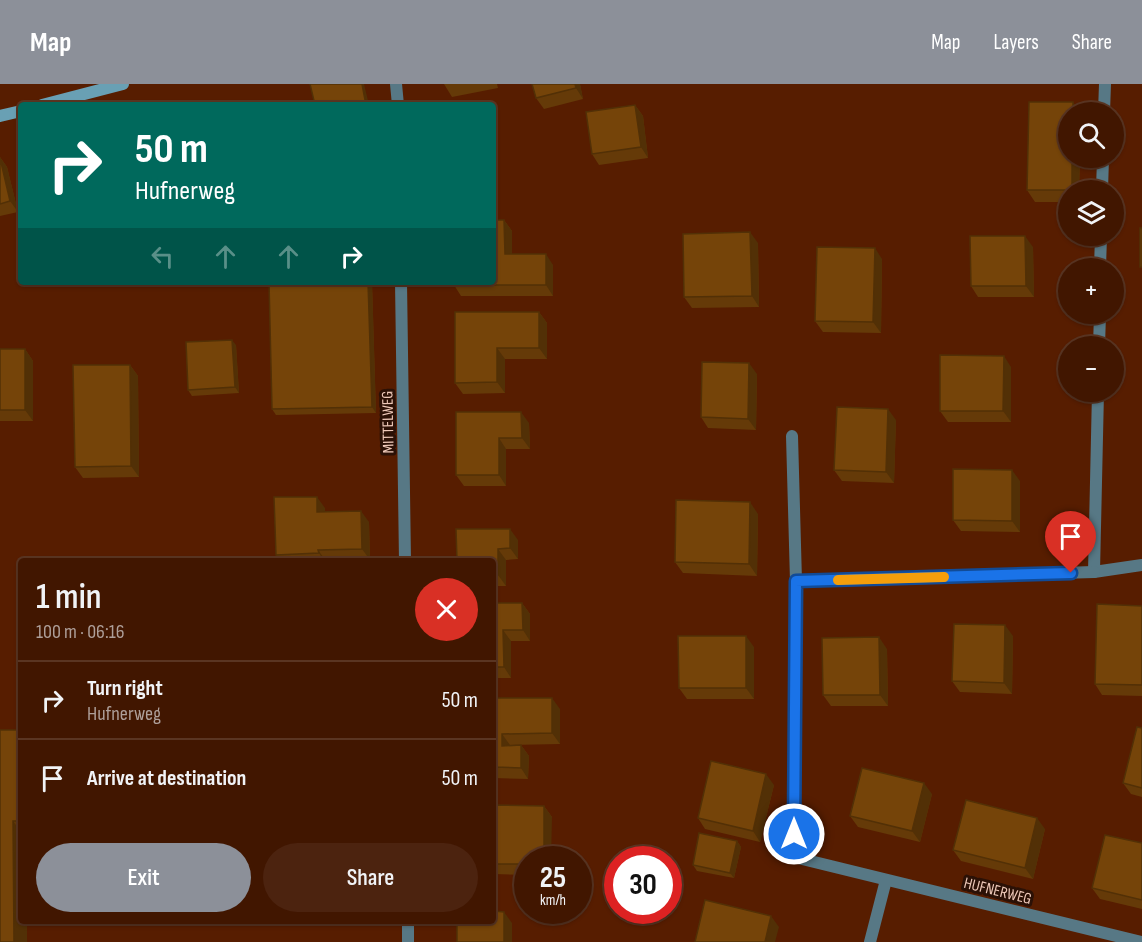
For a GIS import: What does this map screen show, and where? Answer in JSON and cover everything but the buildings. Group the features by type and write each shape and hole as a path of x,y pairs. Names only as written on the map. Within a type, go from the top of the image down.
{"street":[{"path":"54,102 123,84"},
{"path":"396,84 398,102"},
{"path":"1104,102 1105,84"},
{"path":"0,116 18,112"},
{"name":"MITTELWEG","path":"401,285 405,558"},
{"path":"1094,572 1098,402"},
{"name":"HUFNERWEG","path":"792,436 796,581 794,857 1100,937 1141,942"},
{"path":"796,581 1094,572 1142,565"},
{"path":"870,942 886,880"},
{"path":"408,924 408,942"}],"slow traffic":[{"path":"838,580 944,577"}],"route":[{"path":"794,834 796,581 1071,573"}]}
